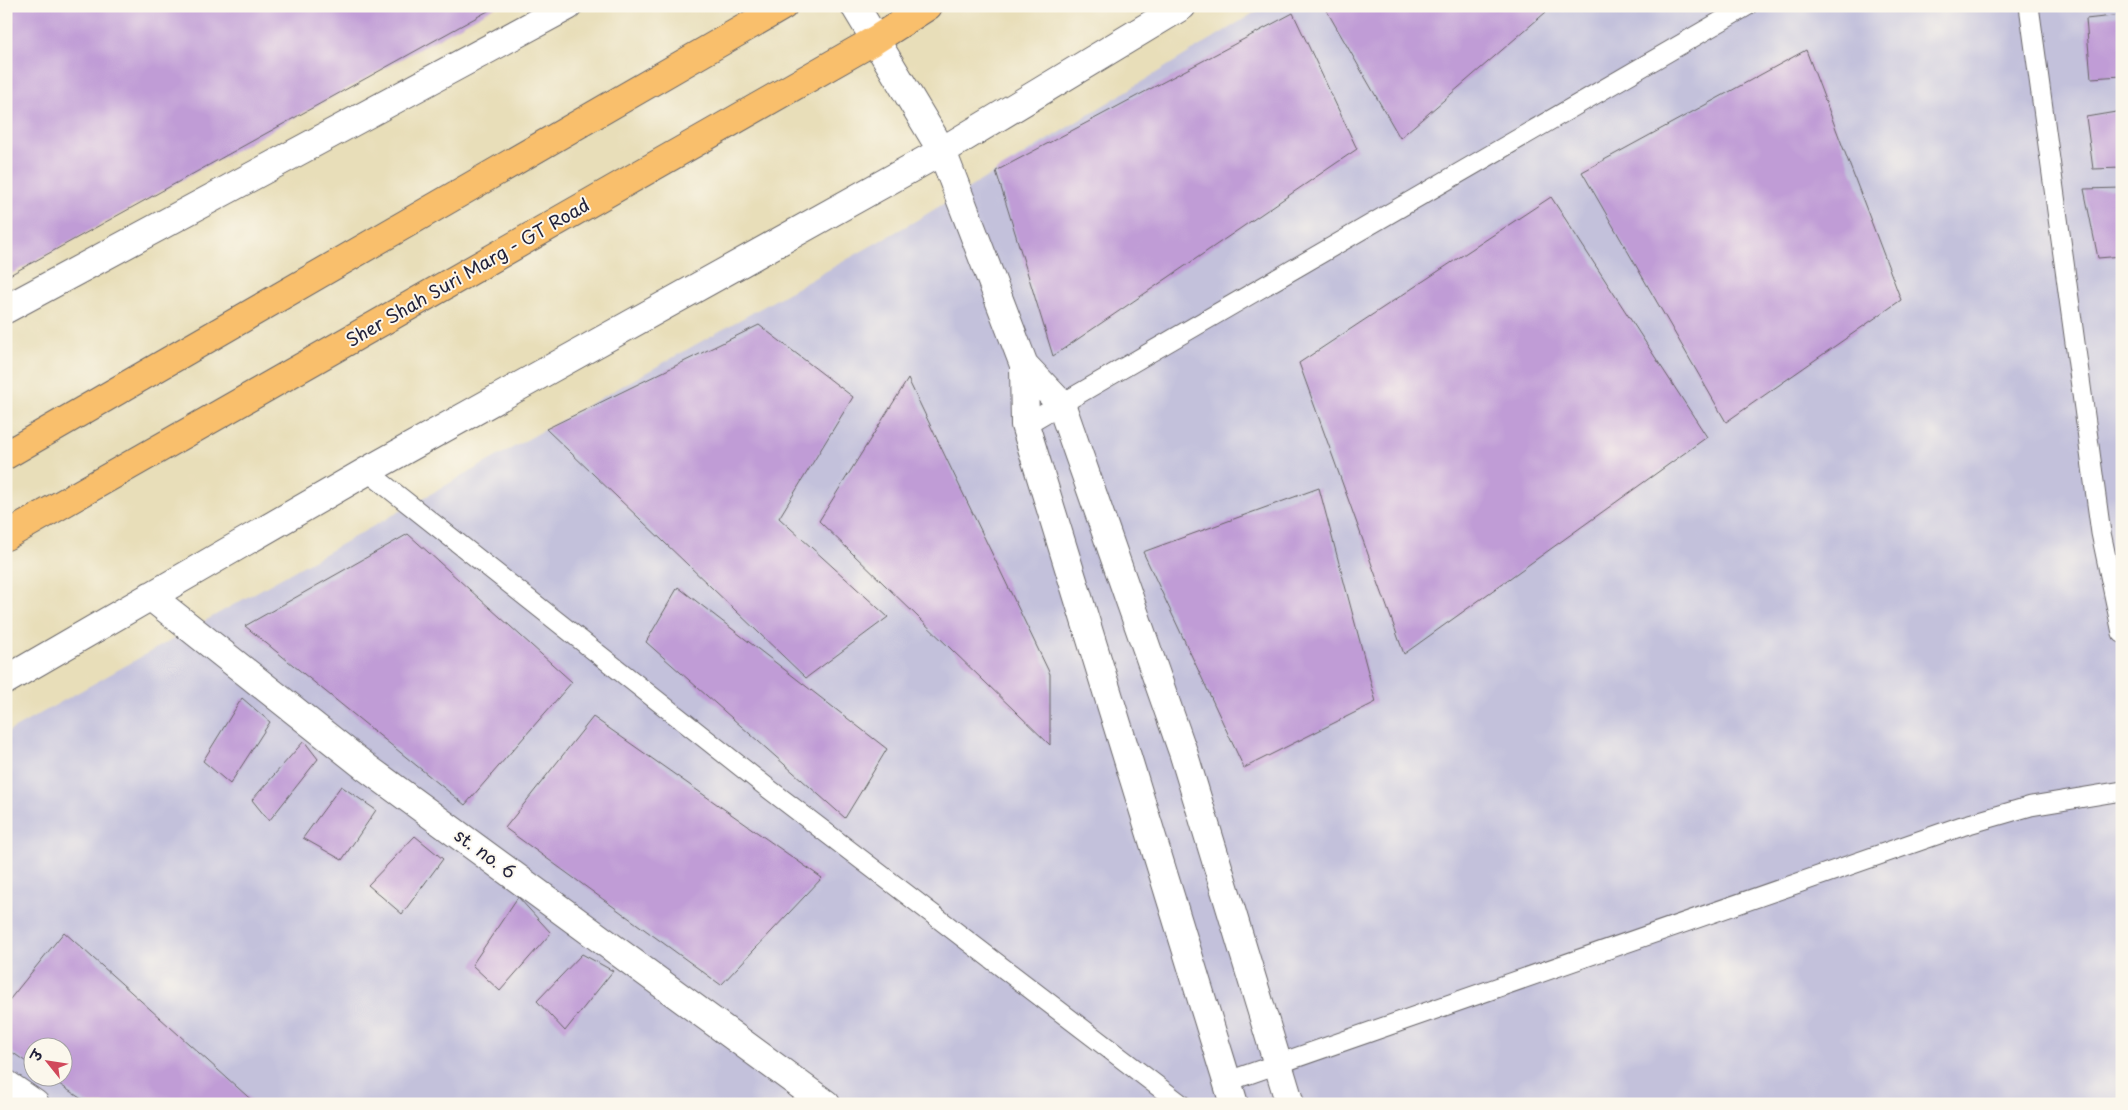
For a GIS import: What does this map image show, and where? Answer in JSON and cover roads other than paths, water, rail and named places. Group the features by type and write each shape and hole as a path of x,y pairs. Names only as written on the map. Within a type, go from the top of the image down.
{"main road":[{"path":"6,456 783,6"},
{"name":"Sher Shah Suri Marg - GT Road","path":"6,536 875,40 928,6"}],"street":[{"path":"6,309 568,6"},
{"path":"855,6 942,151 1024,365 1025,425 1230,1093"},
{"path":"6,680 367,471 942,151 1182,6"},
{"path":"1024,365 1061,404 1183,752 1276,1064 1290,1104"},
{"name":"st. no. 6","path":"150,596 367,768 826,1104"},
{"path":"6,1084 34,1104"}],"lane":[{"path":"1025,425 1747,6"},
{"path":"2029,6 2101,533 2122,633"},
{"path":"367,471 769,789 1181,1104"},
{"path":"1230,1093 1276,1064 1962,826 2031,806 2122,791"}]}
